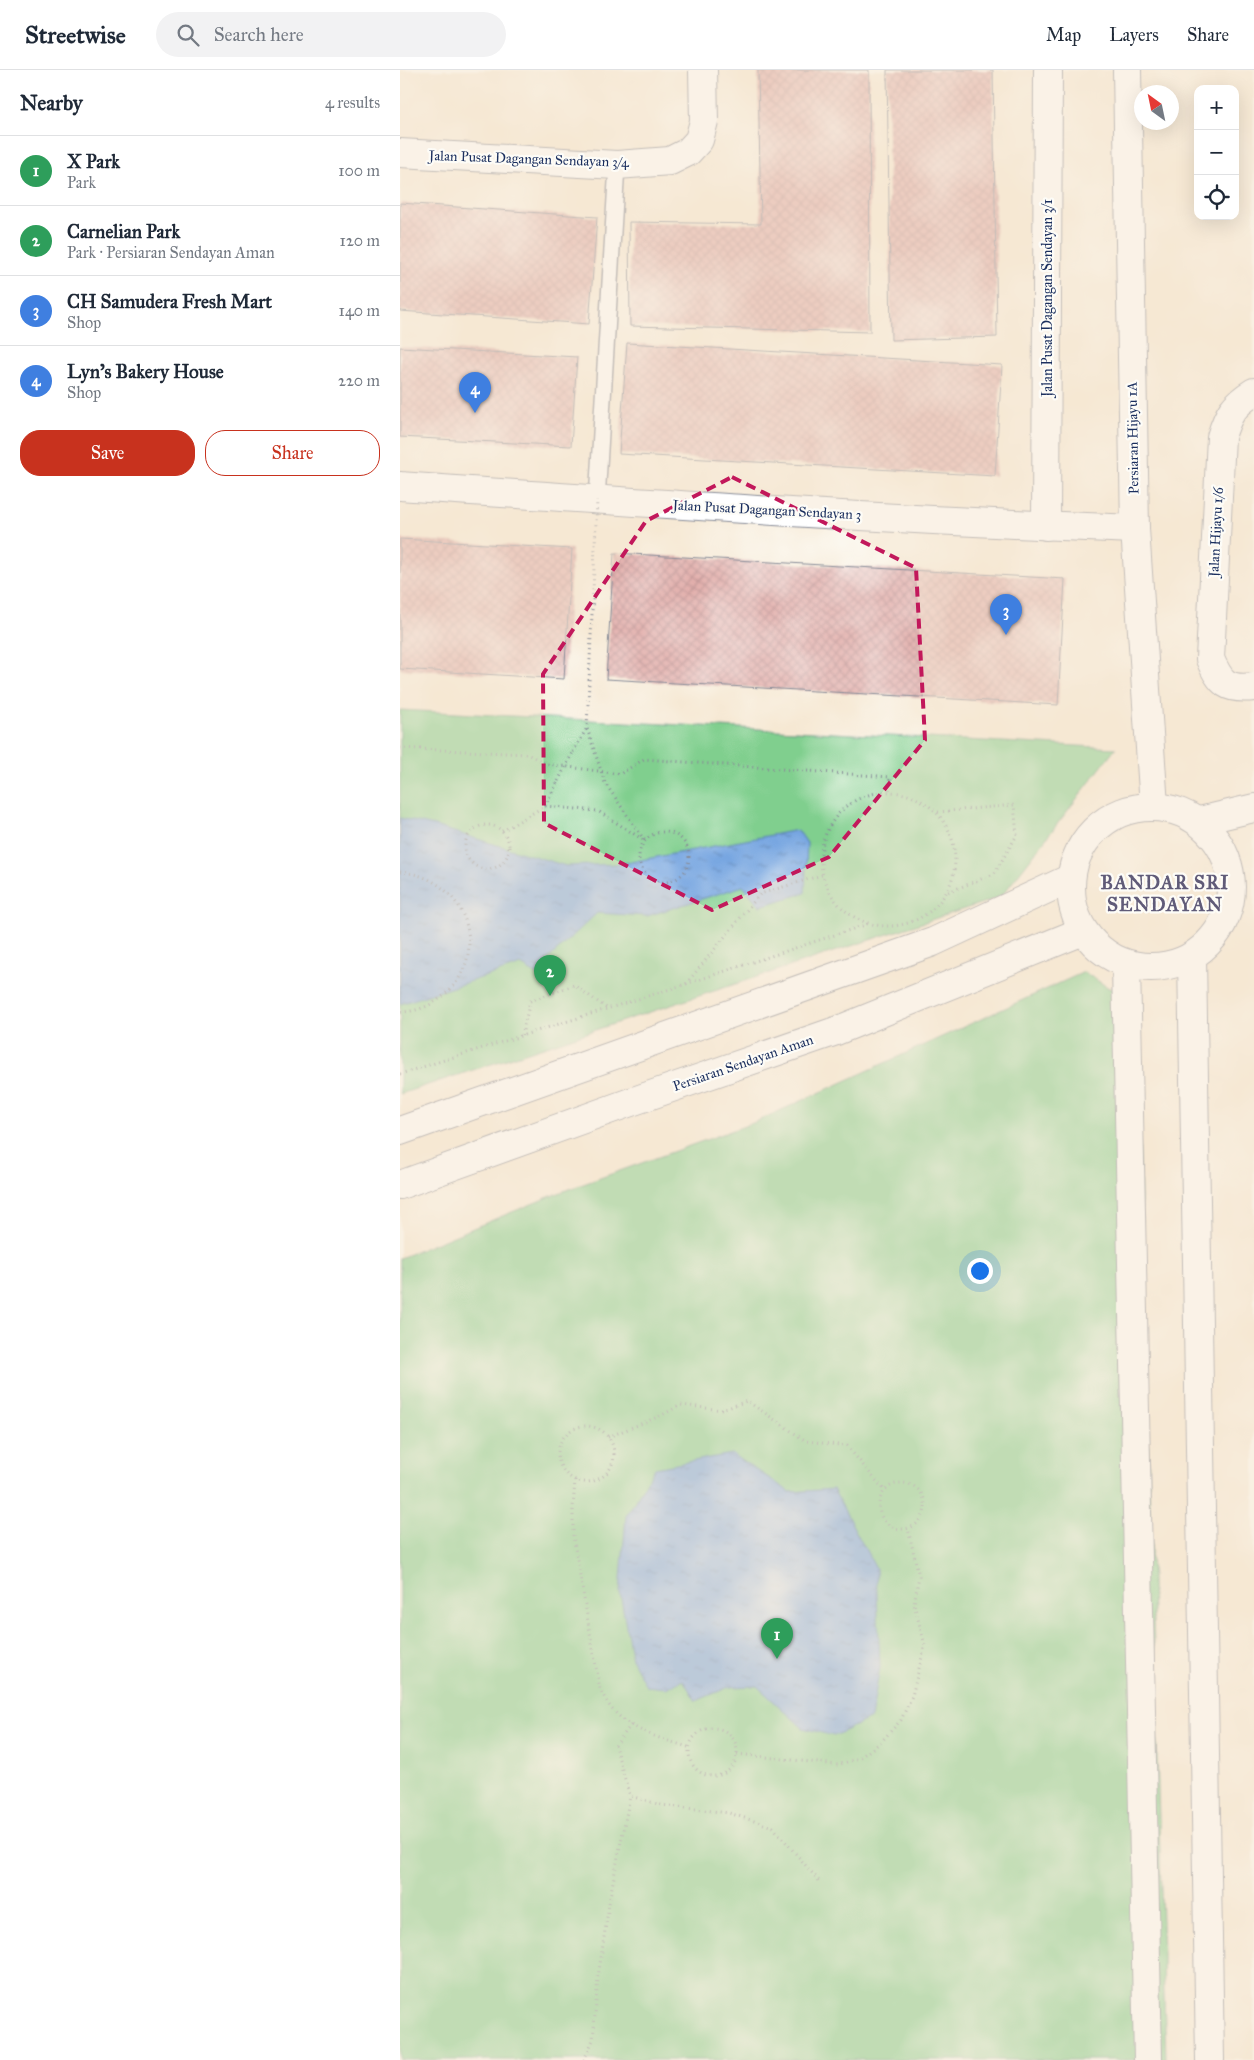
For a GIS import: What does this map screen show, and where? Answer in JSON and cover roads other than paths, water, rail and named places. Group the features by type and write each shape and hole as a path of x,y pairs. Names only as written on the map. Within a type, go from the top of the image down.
{"street":[{"name":"Jalan Pusat Dagangan Sendayan 3/4","path":"400,153 617,165 670,161 688,152 699,140 704,121 703,70"},
{"name":"Jalan Pusat Dagangan Sendayan 3/1","path":"1046,526 1048,70"},
{"name":"Persiaran Hijayu 1A","path":"1127,70 1134,529 1154,806"},
{"name":"Jalan Hijayu 1/6","path":"1254,392 1241,400 1228,416 1221,437 1210,659 1215,671 1223,682 1236,689 1254,687"},
{"name":"Jalan Pusat Dagangan Sendayan 3","path":"400,486 597,500 1046,526 1134,529"},
{"path":"1154,806 1178,810 1199,821 1217,839 1228,861 1243,882 1214,939 1192,957 1171,966 1148,968 1126,964 1110,957 1095,945 1083,931 1072,906 1071,878 1078,855 1090,835 1108,819 1130,809 1154,806"},
{"path":"1199,821 1254,808"},
{"path":"400,1130 932,942 1071,878"},
{"name":"Persiaran Sendayan Aman","path":"400,1186 628,1103 836,1031 1083,931"},
{"path":"1192,957 1210,2060"},
{"path":"1126,964 1148,2060"}],"lane":[{"path":"597,500 617,165"}],"water":[{"path":"400,818 434,826 566,866 620,864 798,830 807,843 805,893 760,906 743,886 647,916 597,913 546,961 546,980 521,965 400,1004"},
{"path":"732,1454 790,1492 833,1489 876,1569 880,1667 871,1718 834,1736 803,1728 757,1686 729,1687 696,1701 683,1680 666,1688 646,1686 632,1660 620,1592 626,1516 655,1468"}],"place":[{"name":"Lyn's Bakery House","path":"475,413"},
{"name":"CH Samudera Fresh Mart","path":"1006,635"},
{"name":"Carnelian Park","path":"550,996"},
{"name":"X Park","path":"777,1659"}],"district":[{"name":"BANDAR SRI SENDAYAN","path":"1165,893"}]}
